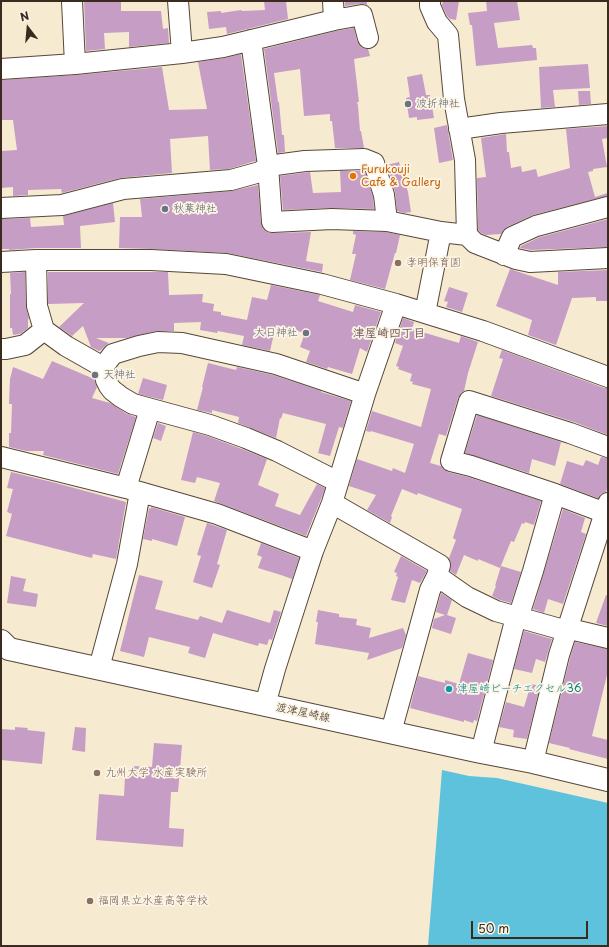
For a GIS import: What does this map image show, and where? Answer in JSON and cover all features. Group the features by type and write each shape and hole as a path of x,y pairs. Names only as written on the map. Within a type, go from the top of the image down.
{"main road":[{"name":"渡津屋崎線","path":"4,646 481,752 533,762 608,780"}],"street":[{"path":"72,1 74,64"},
{"path":"178,1 182,53"},
{"path":"430,1 430,6 437,22 448,36 454,99 465,160 467,235"},
{"path":"1,70 182,53 223,47 251,40 334,10 362,15 368,38"},
{"path":"251,40 268,166 272,222 332,219 387,221 441,232 467,235 475,243 516,259 530,262 608,258"},
{"path":"459,129 501,123 608,114"},
{"path":"1,208 62,205 123,189 231,180 260,172 268,166 305,161 364,159 374,163 384,196 387,221"},
{"path":"504,254 512,237 536,226 608,207"},
{"path":"425,313 441,232"},
{"path":"1,262 36,260 151,260 226,264 322,284 396,304 483,331 608,377"},
{"path":"36,260 37,306 44,330 66,346 103,367 106,380 112,390 121,397 134,404 210,425 246,438 338,482"},
{"path":"265,704 314,551 332,504 365,394 396,304"},
{"path":"1,349 25,345 44,330"},
{"path":"103,367 113,354 132,348 158,342 182,343 276,364 365,394"},
{"path":"533,762 559,655 607,510 471,466 451,461 469,401 570,433 608,447"},
{"path":"98,668 127,564 133,490 150,409"},
{"path":"1,457 133,490 217,514 314,551"},
{"path":"481,752 516,617 520,612 533,571 555,494"},
{"path":"332,504 440,564 437,576 430,590 391,732"},
{"path":"437,576 467,597 496,611 560,629 574,630 608,638"}],"water":[{"path":"442,770 469,776 497,778 608,803 608,946 428,946"}],"building":[{"path":"84,1 121,1 121,11 161,11 163,29 168,28 169,43 129,47 129,32 104,33 105,49 86,51"},
{"path":"264,1 286,1 288,19 227,34 226,27 209,29 207,12 221,11 221,13 241,10 265,10"},
{"path":"345,1 367,1 367,5 360,4 345,6"},
{"path":"443,1 459,1 456,20 450,19 447,16 442,5"},
{"path":"486,1 517,1 520,20 494,23 498,48 532,45 533,48 536,48 537,60 476,66 472,25 470,25 468,13 487,11"},
{"path":"354,28 357,41 360,46 368,49 370,56 354,59 359,102 357,102 360,131 364,148 335,148 330,114 304,116 300,69 274,73 279,102 282,135 284,135 285,152 278,153 264,49"},
{"path":"241,54 256,161 229,169 210,170 208,136 170,139 172,173 120,178 62,193 61,189 28,190 28,195 13,196 13,187 1,188 1,151 17,150 13,120 1,120 1,80 162,67 169,110 207,109 198,62"},
{"path":"588,64 590,88 553,90 555,107 541,108 539,67"},
{"path":"422,74 426,95 430,95 434,118 417,120 417,117 409,118 406,98 410,97 407,77"},
{"path":"578,91 590,91 591,104 579,105"},
{"path":"447,125 453,160 439,163 434,128"},
{"path":"608,126 608,138 602,139 607,167 593,169 593,171 588,172 595,197 608,193 608,196 533,215 507,227 501,234 486,235 478,230 477,178 486,177 481,138 506,134 507,152 509,152 511,168 521,166 522,172 536,169 538,177 570,168 566,129"},
{"path":"399,162 408,192 411,212 404,213 397,211 395,192 387,165"},
{"path":"340,171 365,172 373,197 374,209 331,208 283,210 280,176 310,172 313,193 341,192"},
{"path":"258,185 261,223 263,229 267,232 273,233 311,232 306,261 323,264 322,272 227,253 119,248 120,217 142,217 140,199 232,191"},
{"path":"113,203 115,222 80,226 81,248 1,249 1,219 30,218 31,227 64,225 63,216"},
{"path":"608,219 608,247 531,250 520,248 521,246 540,237"},
{"path":"353,231 386,232 400,235 385,289 350,280 356,254 352,254 356,235 353,234"},
{"path":"510,269 558,285 558,272 608,270 608,301 596,301 596,297 572,298 556,345 528,335 532,320 496,306"},
{"path":"25,272 26,306 29,319 28,328 20,334 13,335 12,328 10,328 10,273"},
{"path":"48,272 168,272 169,295 203,294 202,302 214,304 213,311 221,312 221,315 247,320 252,297 267,300 271,285 320,295 318,301 353,312 355,305 381,312 367,352 360,348 352,374 328,367 327,369 306,362 310,351 300,347 305,333 276,325 270,351 242,345 244,336 218,331 217,333 200,330 201,322 174,323 174,331 156,331 127,338 96,338 109,343 99,351 91,347 83,326 72,336 59,327 84,303 48,304"},
{"path":"449,287 468,293 462,312 446,307 448,302 444,301"},
{"path":"403,318 414,322 412,329 459,343 461,336 478,342 464,391 458,398 446,436 439,434 430,463 441,466 448,472 541,501 534,525 525,522 524,524 522,523 514,542 511,541 500,568 464,555 456,575 450,571 451,563 449,558 456,540 453,538 462,509 418,493 417,495 402,489 391,516 390,523 367,510 376,495 349,486 357,459 392,471 393,468 405,473 414,444 371,431 366,431 372,411 421,427 431,389 412,384 413,382 410,381 412,374 398,369 399,367 396,366 403,346 395,343"},
{"path":"502,350 604,388 608,388 608,435 574,422 491,396 503,359 499,358"},
{"path":"52,361 94,379 97,387 92,398 110,403 127,414 136,417 118,474 43,455 44,451 26,451 9,447 12,404 9,404 10,379 13,367 43,379"},
{"path":"208,363 236,370 237,367 273,375 351,401 343,428 339,427 330,456 318,453 326,424 283,413 281,419 280,418 276,438 238,423 239,417 212,410 212,413 197,410"},
{"path":"143,378 167,385 163,400 138,394"},
{"path":"477,415 561,442 555,466 532,459 529,473 465,453"},
{"path":"158,423 166,426 161,441 153,438"},
{"path":"193,432 267,459 258,485 279,494 275,506 300,515 317,484 325,488 306,536 214,501 220,483 197,477 195,483 181,480"},
{"path":"601,457 608,458 608,485 606,492 601,494 598,498 560,484 567,461 583,466 586,460 598,465"},
{"path":"11,472 126,502 116,559 93,554 92,558 6,536 12,514 7,512 13,489 7,488"},
{"path":"151,507 185,517 177,546 152,539 152,541 143,539 149,508 151,509"},
{"path":"563,509 585,518 581,532 586,534 563,604 548,599 544,613 533,609"},
{"path":"207,523 227,530 217,564 220,565 212,588 193,582 201,556 197,555"},
{"path":"261,543 299,558 292,579 258,568 262,557 257,555"},
{"path":"401,556 427,571 420,583 412,580 405,603 391,600 398,577 396,576 397,573 394,572"},
{"path":"501,566 521,572 511,603 492,596"},
{"path":"139,575 163,581 155,609 198,620 200,616 222,623 227,610 270,623 274,610 281,612 272,640 269,639 267,645 259,643 258,646 213,633 205,658 188,653 190,647 149,637 144,657 120,651"},
{"path":"11,576 26,579 23,591 38,594 36,607 7,603"},
{"path":"441,593 452,600 447,615 456,618 451,634 432,628 434,619 445,615 436,612"},
{"path":"606,595 608,596 608,626 596,623"},
{"path":"318,610 339,614 339,617 357,619 356,625 371,628 369,638 403,628 406,635 402,648 367,660 369,653 315,644"},
{"path":"524,631 552,639 545,662 536,659 532,673 514,669"},
{"path":"575,642 608,649 608,671 592,736 608,740 608,759 549,743"},
{"name":"津屋崎ビーチエクセル36","path":"468,653 493,660 477,721 474,720 473,723 464,720 464,722 410,708 418,676 445,683 445,680 459,684"},
{"path":"531,684 540,686 527,739 513,737 514,730 499,727 506,702 524,707"},
{"path":"15,727 45,732 42,764 1,760 1,729 15,730"},
{"path":"75,727 86,728 85,752 72,750"},
{"path":"154,743 182,745 178,792 171,792 169,828 184,829 183,847 96,840 99,794 124,796 125,776 130,777 131,766 152,767"}],"place":[{"name":"波折神社","path":"408,104"},
{"name":"Furukouji Cafe & Gallery","path":"353,176"},
{"name":"秋葉神社","path":"165,209"},
{"name":"孝明保育園","path":"398,263"},
{"name":"大日神社","path":"306,333"},
{"name":"天神社","path":"95,375"},
{"name":"津屋崎ビーチエクセル36","path":"449,689"},
{"name":"九州大学 水産実験所","path":"97,773"},
{"name":"福岡県立水産高等学校","path":"90,901"}],"district":[{"name":"津屋崎四丁目","path":"389,334"}]}
